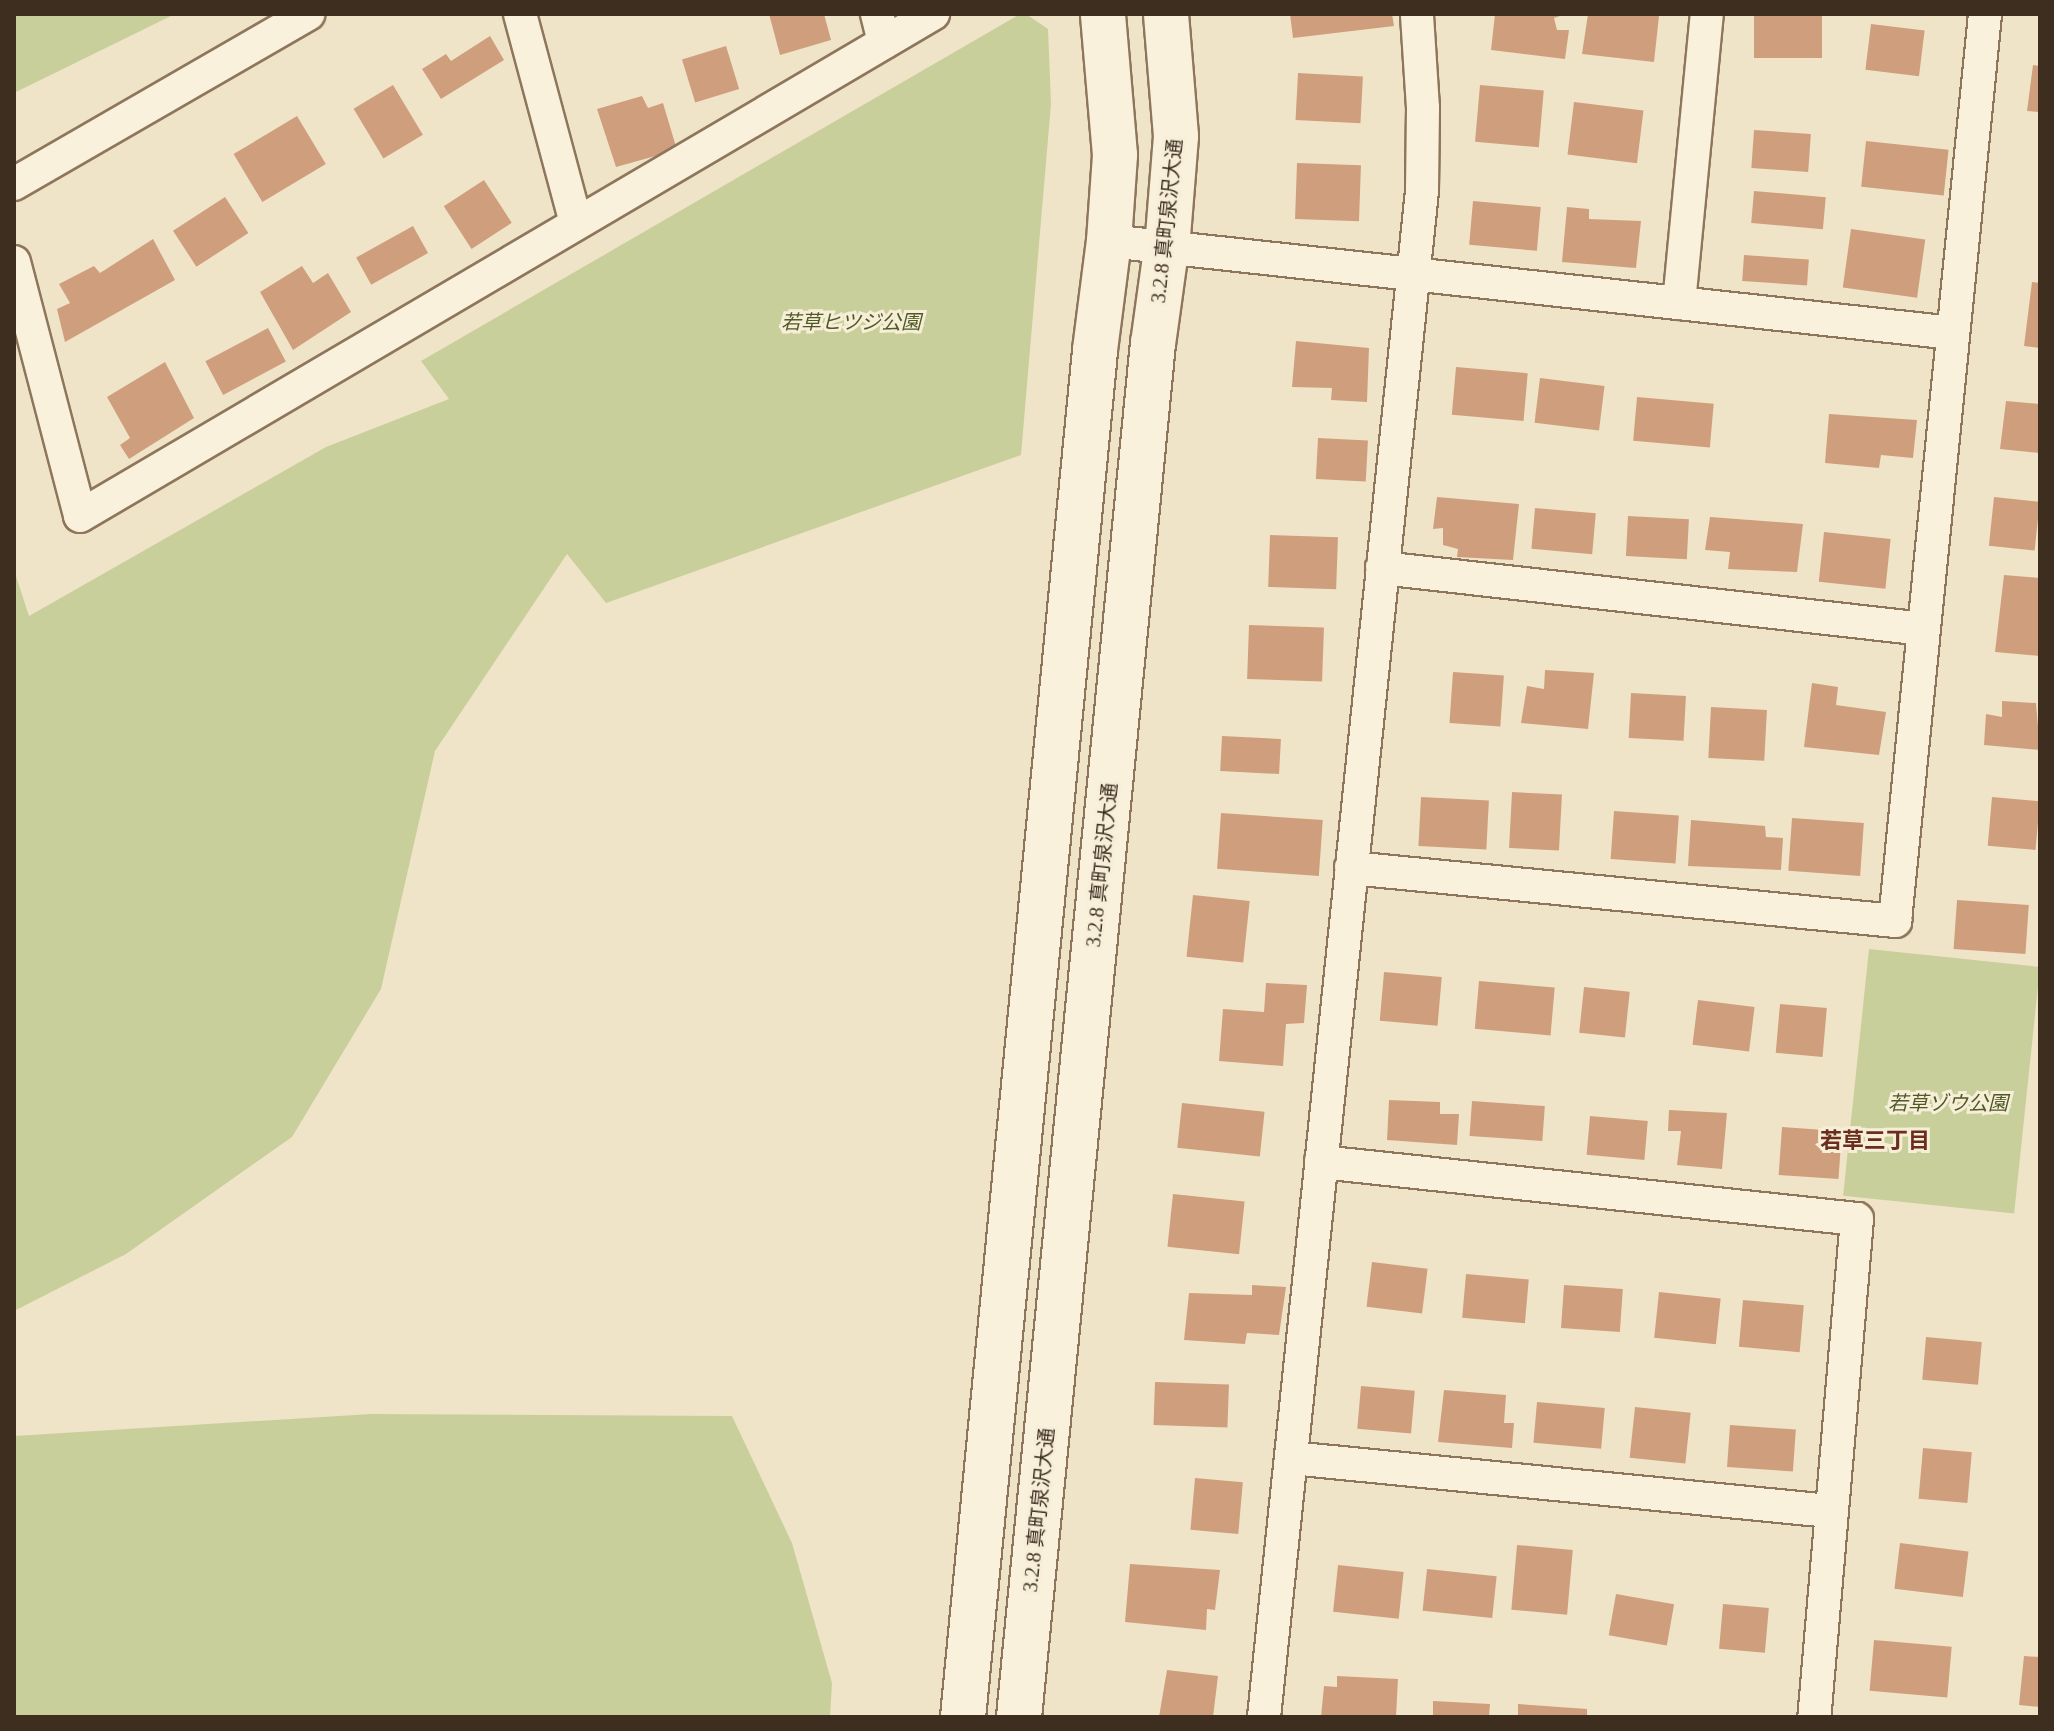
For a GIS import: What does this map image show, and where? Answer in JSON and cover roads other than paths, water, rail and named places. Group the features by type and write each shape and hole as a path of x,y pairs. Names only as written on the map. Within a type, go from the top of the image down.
{"street":[{"path":"14,184 308,14"},
{"path":"520,14 576,223"},
{"path":"14,262 80,516 576,223 881,28 933,14"},
{"path":"963,1717 1095,350 1109,241 1115,155 1103,14"},
{"name":"3.2.8 真町泉沢大通","path":"1019,1717 1176,136 1166,14"},
{"path":"1264,1717 1422,190 1423,108 1417,14"},
{"path":"1679,303 1707,14"},
{"path":"1351,868 1895,921 1985,14"},
{"path":"1109,241 1953,333"},
{"path":"1382,568 1924,629"},
{"path":"1321,1162 1857,1219 1814,1717"},
{"path":"1291,1458 1830,1511"}],"district":[{"name":"若草三丁目","path":"1875,1141"}],"park label":[{"name":"若草ヒツジ公園","path":"851,322"},
{"name":"若草ゾウ公園","path":"1948,1103"}]}
